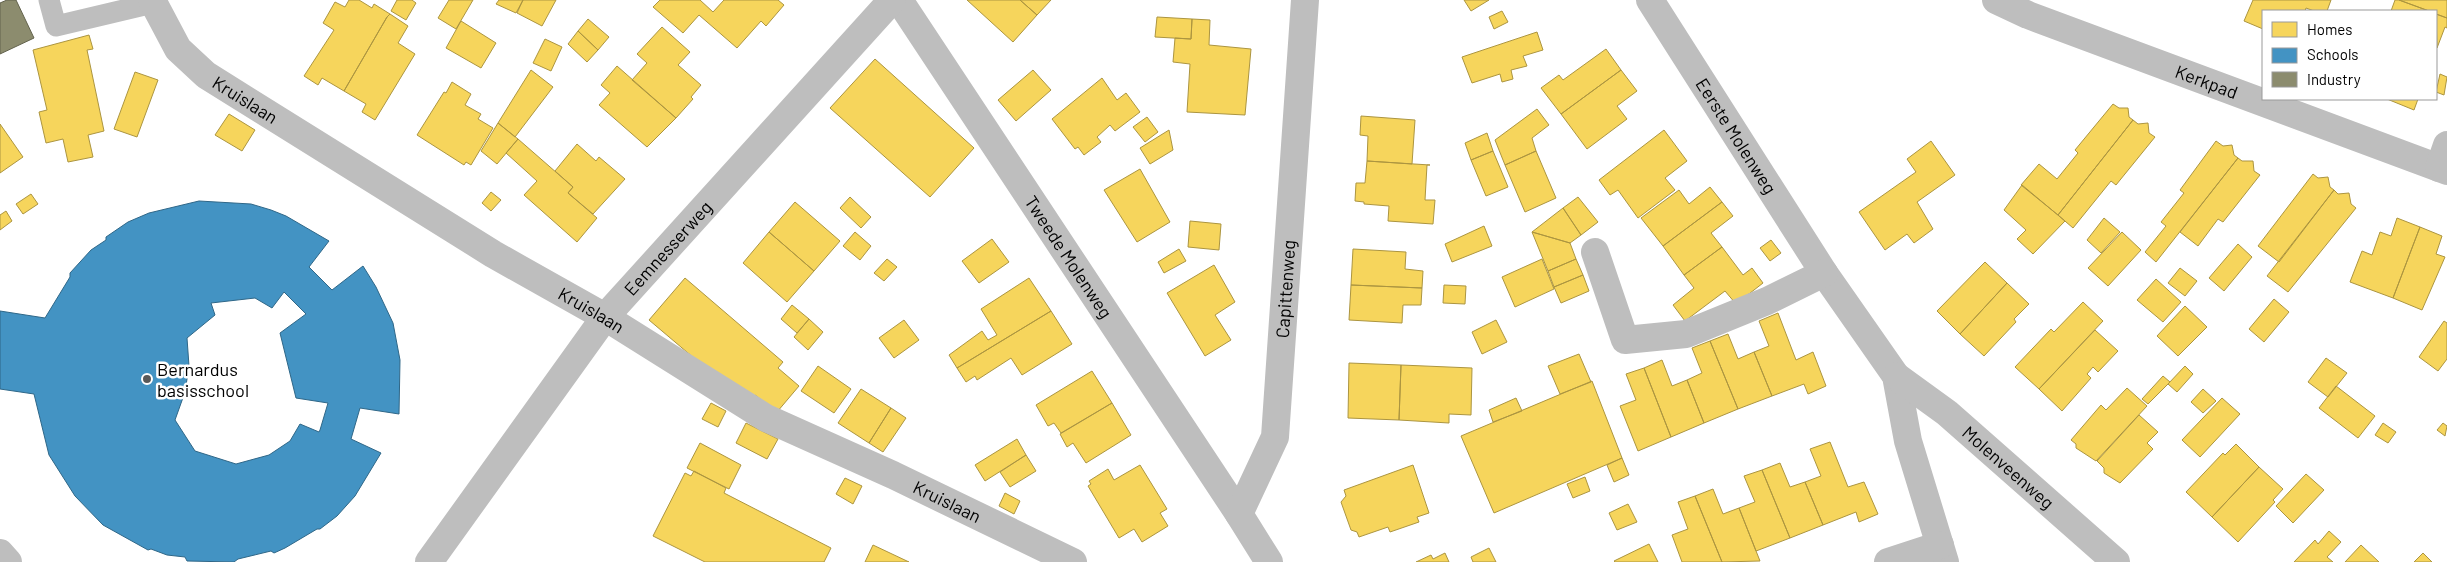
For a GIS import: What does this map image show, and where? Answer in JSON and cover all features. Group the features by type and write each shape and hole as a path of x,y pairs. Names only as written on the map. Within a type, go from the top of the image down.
{"street":[{"name":"Eemnesserweg","path":"429,562 605,317 892,0"},
{"name":"Tweede Molenweg","path":"899,0 1239,514"},
{"name":"Capittenweg","path":"1239,514 1275,437 1305,0"},
{"name":"Eerste Molenweg","path":"1650,0 1824,273 1896,376 1908,441 1943,553 1888,562"},
{"name":"Kerkpad","path":"1996,0 2032,8 2262,94"},
{"name":"Kruislaan","path":"153,1 178,49 206,75 493,254 605,317 766,418 893,475 1073,562"},
{"name":"Kerkpad","path":"2278,100 2444,162"},
{"path":"1595,252 1624,340 1686,334 1767,301 1824,273"},
{"name":"Molenveenweg","path":"1896,376 1947,414 2116,562"},
{"path":"1239,514 1269,562"},
{"path":"0,553 8,562"}],"lane":[{"path":"49,0 56,26 153,1"}],"building: Homes":[{"path":"349,0 359,0 372,8 374,4 390,14 344,91 322,78 318,85 304,76 334,30 323,23 335,2 345,7"},
{"path":"397,0 412,0 416,3 406,20 391,11"},
{"path":"449,0 473,0 456,29 438,18"},
{"path":"499,0 523,0 516,13 496,4"},
{"path":"523,0 556,0 542,26 517,13"},
{"path":"660,0 700,0 713,12 724,0 778,0 784,5 766,26 761,21 737,48 699,15 683,33 653,7"},
{"path":"967,0 1020,0 1037,15 1013,42"},
{"path":"1020,0 1051,0 1037,15"},
{"path":"1464,0 1489,0 1471,11"},
{"path":"2253,0 2331,0 2327,10 2306,8 2305,10 2262,10 2262,29 2244,21"},
{"path":"2395,0 2399,0 2426,10 2391,10"},
{"path":"2399,0 2447,0 2447,18 2437,14 2437,10 2426,10"},
{"path":"1502,11 1508,22 1494,29 1489,17"},
{"path":"390,14 408,26 398,43 415,54 375,120 362,112 366,104 344,91"},
{"path":"2437,14 2447,18 2447,28 2445,27 2437,48"},
{"path":"1157,17 1192,19 1191,39 1155,37"},
{"path":"588,19 609,37 598,50 578,31"},
{"path":"1192,19 1210,20 1209,45 1251,49 1245,115 1187,112 1190,64 1173,62 1175,38 1191,39"},
{"path":"461,21 496,43 481,68 446,48"},
{"path":"662,27 690,52 678,65 701,85 691,97 693,99 676,118 632,80 647,63 637,54"},
{"path":"578,31 598,50 587,62 568,44"},
{"path":"1537,32 1543,50 1523,56 1527,66 1511,70 1513,79 1502,82 1500,74 1472,83 1462,57"},
{"path":"89,35 93,49 87,50 104,131 88,135 93,157 68,162 63,139 46,143 39,112 47,110 33,50"},
{"path":"545,39 562,47 551,71 533,63"},
{"path":"1606,49 1621,70 1561,114 1541,88 1559,75 1563,80"},
{"path":"875,59 974,148 930,197 830,108"},
{"path":"617,66 676,118 647,147 599,105 610,93 601,85"},
{"path":"531,70 553,87 515,137 498,123"},
{"path":"1033,70 1051,90 1016,121 998,100"},
{"path":"1621,70 1637,91 1617,106 1627,119 1587,149 1561,114"},
{"path":"135,72 158,80 137,137 114,129"},
{"path":"2440,74 2447,77 2444,95 2437,92"},
{"path":"1102,78 1117,100 1126,93 1140,112 1115,131 1110,125 1097,137 1101,142 1084,155 1078,147 1075,149 1052,119"},
{"path":"452,82 471,94 465,105 481,114 478,119 493,128 471,165 466,162 464,165 417,135"},
{"path":"2389,100 2418,100 2414,110"},
{"path":"2113,104 2119,108 2128,108 2129,117 2133,120 2058,215 2021,185 2039,164 2057,179 2078,153 2075,150"},
{"path":"1537,109 1549,125 1532,138 1536,151 1505,165 1495,140"},
{"path":"229,114 255,130 242,151 215,135"},
{"path":"1361,116 1415,120 1412,164 1367,161 1368,136 1360,135"},
{"path":"1147,117 1158,132 1145,142 1133,127"},
{"path":"2133,120 2138,124 2148,123 2149,133 2155,137 2116,185 2111,181 2073,228 2058,215"},
{"path":"498,123 518,139 497,164 481,151"},
{"path":"0,124 23,157 0,173"},
{"path":"1169,130 1173,150 1150,164 1140,148"},
{"path":"1664,130 1687,161 1665,178 1675,190 1638,218 1618,190 1610,195 1599,180"},
{"path":"1487,133 1493,151 1471,160 1465,143"},
{"path":"518,139 573,187 568,193 597,218 577,242 524,195 537,181 506,153"},
{"path":"1931,141 1955,175 1917,202 1933,229 1914,243 1907,234 1885,250 1859,212 1916,172 1907,159"},
{"path":"2216,141 2223,146 2232,145 2234,155 2238,158 2156,262 2145,252 2166,226 2161,222 2184,193 2180,190"},
{"path":"577,144 596,161 599,157 625,179 593,214 568,193 573,187 555,171"},
{"path":"1493,151 1508,187 1486,196 1471,160"},
{"path":"1536,151 1556,198 1525,212 1505,165"},
{"path":"2238,158 2242,161 2253,161 2254,171 2260,175 2223,222 2218,219 2198,246 2180,232"},
{"path":"1367,161 1430,165 1427,165 1425,200 1435,200 1433,224 1388,221 1389,206 1364,204 1364,202 1355,201 1356,183 1365,183"},
{"path":"1140,169 1170,222 1137,242 1104,190"},
{"path":"2313,174 2318,178 2328,177 2330,187 2334,190 2279,262 2258,246"},
{"path":"2022,185 2065,221 2033,254 2017,239 2026,230 2004,210"},
{"path":"1710,187 1722,202 1663,246 1641,218 1679,190 1689,204"},
{"path":"2334,190 2338,194 2349,193 2351,204 2356,208 2288,292 2267,276"},
{"path":"491,192 501,200 491,211 482,203"},
{"path":"31,194 38,204 23,214 16,204"},
{"path":"850,197 871,217 861,228 840,208"},
{"path":"1578,197 1598,222 1581,235 1563,208"},
{"path":"795,202 840,241 814,271 769,232"},
{"path":"1722,202 1733,216 1711,233 1722,247 1684,275 1663,246"},
{"path":"1563,208 1581,235 1570,243 1532,232"},
{"path":"6,211 12,221 0,230 0,215"},
{"path":"2104,218 2120,232 2101,253 2087,240"},
{"path":"2397,218 2420,227 2393,298 2350,282 2362,251 2372,255 2380,232 2391,236"},
{"path":"1190,221 1221,224 1219,250 1188,247"},
{"path":"1484,226 1492,246 1452,262 1445,244"},
{"path":"2420,227 2442,236 2436,254 2445,257 2422,310 2393,298"},
{"path":"769,232 814,271 787,302 743,263"},
{"path":"855,232 871,246 860,260 843,246"},
{"path":"1532,232 1570,243 1576,259 1548,271"},
{"path":"2122,232 2141,250 2108,286 2088,268"},
{"path":"992,239 1009,262 979,283 962,261"},
{"path":"1771,240 1781,253 1770,261 1760,248"},
{"path":"2238,244 2252,257 2224,291 2209,278"},
{"path":"1722,247 1743,275 1752,268 1763,283 1736,304 1725,291 1685,321 1673,305 1694,288 1684,275"},
{"path":"1179,249 1186,261 1164,273 1158,262"},
{"path":"1353,249 1406,252 1405,269 1423,271 1422,288 1351,285"},
{"path":"887,259 897,267 884,281 874,273"},
{"path":"1542,259 1554,289 1515,307 1502,277"},
{"path":"1576,259 1583,275 1554,287 1548,271"},
{"path":"1985,262 2007,283 1960,334 1937,311"},
{"path":"1214,265 1235,302 1215,315 1231,340 1205,356 1167,293"},
{"path":"2180,268 2197,281 2185,296 2168,283"},
{"path":"1583,275 1589,291 1561,303 1554,287"},
{"path":"685,278 783,362 778,368 799,386 777,412 755,395 752,398 701,364 649,320"},
{"path":"1029,278 1051,311 957,368 949,355 982,331 988,340 997,335 981,309"},
{"path":"2156,279 2181,302 2163,322 2137,300"},
{"path":"2007,283 2029,304 2014,319 2016,322 1984,356 1960,334"},
{"path":"1351,285 1422,288 1421,305 1403,305 1402,323 1349,320"},
{"path":"1444,285 1466,286 1465,304 1443,303"},
{"path":"2274,299 2289,312 2264,342 2249,329"},
{"path":"2083,302 2103,321 2039,389 2015,367 2051,329 2054,332"},
{"path":"792,305 809,319 797,333 781,319"},
{"path":"2185,306 2207,327 2178,356 2157,336"},
{"path":"1051,311 1072,344 1022,375 1011,358 977,380 975,376 966,382 957,368"},
{"path":"1778,313 1796,360 1813,352 1826,386 1808,394 1804,384 1772,396 1754,352 1769,346 1759,321"},
{"path":"809,319 823,332 808,350 794,337"},
{"path":"904,320 919,340 894,358 879,338"},
{"path":"1496,320 1507,342 1482,354 1472,332"},
{"path":"2444,321 2447,323 2447,359 2438,371 2419,357"},
{"path":"2095,330 2118,351 2098,372 2093,367 2087,374 2091,378 2062,411 2039,389"},
{"path":"1728,334 1738,359 1754,352 1772,396 1738,409 1710,341"},
{"path":"1710,341 1738,409 1704,423 1687,380 1702,373 1692,348"},
{"path":"1579,354 1591,382 1560,394 1548,366"},
{"path":"2326,358 2347,373 2328,397 2308,382"},
{"path":"1662,360 1672,386 1687,380 1704,423 1671,437 1644,368"},
{"path":"1349,363 1401,365 1399,420 1348,418"},
{"path":"1401,365 1472,368 1471,415 1449,414 1449,423 1399,420"},
{"path":"818,366 851,389 834,413 801,391"},
{"path":"2185,366 2193,374 2177,392 2168,384"},
{"path":"1644,368 1671,437 1638,451 1620,406 1636,400 1626,374"},
{"path":"1092,371 1112,403 1061,433 1054,423 1048,426 1036,405"},
{"path":"2163,376 2170,382 2148,404 2142,399"},
{"path":"1592,381 1622,458 1494,513 1461,436"},
{"path":"2336,386 2375,416 2358,438 2319,408"},
{"path":"2127,388 2147,406 2096,461 2076,448 2076,444 2071,440 2101,405 2106,410"},
{"path":"861,389 891,408 869,443 838,423"},
{"path":"2203,389 2216,401 2203,413 2191,402"},
{"path":"1516,398 1522,411 1493,422 1489,410"},
{"path":"2222,398 2240,414 2200,457 2182,440"},
{"path":"711,403 726,411 718,427 702,419"},
{"path":"1112,403 1131,435 1086,463 1073,443 1067,447 1060,434"},
{"path":"891,408 906,418 883,452 869,443"},
{"path":"2139,415 2158,432 2147,443 2153,449 2120,483 2104,473 2104,468 2097,461"},
{"path":"746,423 778,439 767,459 736,443"},
{"path":"2383,423 2396,432 2388,443 2375,435"},
{"path":"2443,423 2447,426 2445,436 2437,430"},
{"path":"1017,439 1026,455 985,481 975,465"},
{"path":"1830,442 1848,487 1864,482 1878,514 1859,522 1856,512 1823,525 1805,482 1821,476 1810,449"},
{"path":"700,443 741,465 729,489 687,468"},
{"path":"2236,444 2259,467 2212,517 2186,492 2223,453 2225,455"},
{"path":"1026,455 1036,471 1010,487 1000,472"},
{"path":"1622,458 1629,475 1614,482 1607,465"},
{"path":"1780,463 1790,487 1805,482 1823,525 1790,538 1762,470"},
{"path":"1140,465 1167,509 1160,513 1168,526 1142,542 1134,529 1119,538 1088,486 1091,484 1089,481 1108,469 1114,480"},
{"path":"1413,465 1429,513 1417,517 1419,522 1390,532 1388,527 1359,537 1357,532 1351,530 1341,502 1346,496 1344,490"},
{"path":"2259,467 2283,489 2273,500 2275,502 2238,542 2212,517"},
{"path":"1762,470 1790,538 1756,551 1739,508 1755,502 1744,476"},
{"path":"694,471 726,488 724,493 831,548 824,562 705,562 653,536 685,473 691,476"},
{"path":"2306,474 2324,490 2293,523 2276,506"},
{"path":"1585,477 1590,491 1573,498 1567,484"},
{"path":"845,478 862,486 853,504 836,494"},
{"path":"1713,489 1723,514 1739,508 1760,561 1722,562 1695,496"},
{"path":"1005,493 1020,501 1014,514 999,506"},
{"path":"1695,496 1722,562 1682,562 1672,535 1688,529 1678,502"},
{"path":"1628,504 1637,522 1617,530 1609,513"},
{"path":"2329,531 2341,542 2327,557 2333,562 2294,562 2315,540 2318,544"},
{"path":"1649,544 1658,562 1614,561"},
{"path":"873,545 909,562 865,562"},
{"path":"2361,545 2379,562 2345,562"},
{"path":"1489,548 1496,562 1473,562 1471,557"},
{"path":"1445,553 1449,562 1416,562 1431,555 1433,559"},
{"path":"2423,553 2432,562 2414,562"}],"building: Schools":[{"path":"199,201 251,204 286,216 329,241 309,267 332,290 363,266 376,287 393,323 400,360 399,414 360,408 351,439 381,453 355,496 337,516 320,529 274,553 271,551 238,559 234,562 187,561 185,557 167,555 151,549 148,550 103,525 75,496 49,455 34,394 0,389 0,311 45,318 70,277 70,273 91,250 128,222 149,213","holes":["284,292 306,314 280,333 296,398 328,403 319,432 300,424 290,441 269,455 236,464 195,451 175,420 185,392 189,366 187,338 215,315 211,303 255,298 272,308"]}],"building: Industry":[{"path":"7,0 16,0 34,38 0,54 0,3"}],"place":[{"name":"Bernardus basisschool","path":"147,379"}]}
